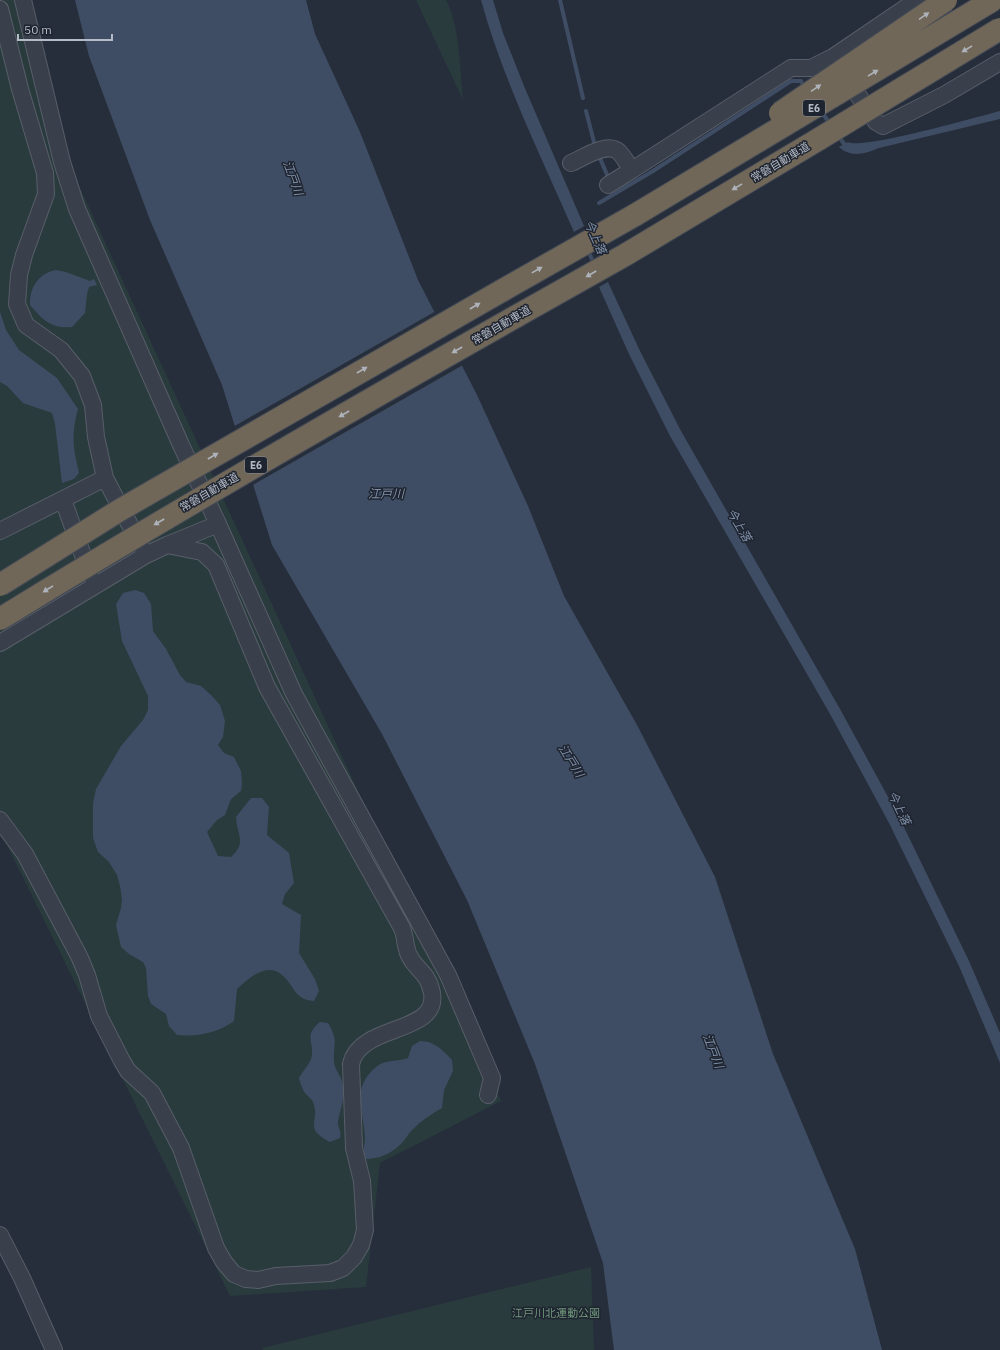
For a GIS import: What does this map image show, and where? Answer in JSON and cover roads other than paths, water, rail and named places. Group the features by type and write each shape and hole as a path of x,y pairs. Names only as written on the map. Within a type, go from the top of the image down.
{"highway":[{"path":"635,215 814,89 946,0"},
{"name":"E6","path":"0,585 120,510 304,403 635,215 992,0"},
{"name":"常磐自動車道","path":"0,618 136,535 322,426 625,255 1000,29"},
{"path":"819,139 944,80 1000,46"}],"street":[{"path":"23,0 62,162 77,209 181,445 294,694 457,994 492,1078 488,1095"},
{"path":"608,185 791,68 811,68 833,57 916,0"},
{"path":"0,8 20,88 45,173 46,194 24,255 19,275 17,304 26,324 61,350 82,376 93,405 96,437 105,478 146,555"},
{"path":"833,57 876,122 883,126 944,95 1000,62"},
{"path":"571,163 602,149 612,149 618,152 632,170"},
{"path":"0,531 105,478"},
{"path":"60,501 66,508 94,586"},
{"path":"1,640 146,555 218,524"},
{"path":"0,820 24,854 79,956 87,975 99,1016 122,1061 128,1071 152,1093 181,1148 220,1255 234,1274 246,1279 258,1280 276,1276 330,1273 342,1268 354,1257 361,1245 364,1230 362,1181 354,1141 351,1064 353,1055 375,1037 421,1019 431,1009 432,999 425,974 410,958 406,949 406,939 402,928 267,687 216,564 202,552 167,545"},
{"path":"432,999 448,998 457,994"},
{"path":"0,1235 25,1284 53,1350"}],"water":[{"name":"江戸川","path":"75,0 306,0 315,34 360,132 418,280 477,395 528,506 564,596 637,725 715,877 773,1054 855,1249 882,1350 614,1350 603,1263 535,1064 467,900 382,734 272,545 222,385 150,220 89,56"},
{"path":"481,0 493,0 503,33 524,86 584,226 574,232 511,89"},
{"path":"1000,111 1000,119 879,148 869,152 853,154 848,153 839,147 848,142 858,143 896,137 945,126"},
{"path":"56,270 90,281 94,279 97,285 89,287 85,313 72,327 58,327 53,325 43,319 30,305 31,293 36,282 45,274"},
{"path":"608,282 640,351 681,431 840,709 899,817 969,961 1000,1033 1000,1063 959,966 889,823 830,714 670,436 629,354 599,287"},
{"path":"0,312 6,330 19,350 57,378 78,409 74,426 74,441 75,456 79,473 74,479 62,483 55,424 52,413 23,403 7,386 0,382"},
{"path":"135,590 144,593 151,604 153,631 166,649 180,675 186,682 201,686 220,705 225,721 223,737 218,745 224,753 234,757 241,771 241,791 231,799 225,815 217,820 207,832 218,856 231,857 236,852 239,847 240,838 236,817 251,798 262,798 269,807 267,835 289,853 294,883 285,894 282,904 301,915 299,953 315,979 319,991 314,1001 303,998 297,994 284,976 270,970 264,971 250,978 237,989 234,1021 221,1029 200,1035 177,1035 169,1026 166,1014 151,1004 148,996 146,968 143,962 129,954 121,947 116,925 122,899 117,875 109,862 98,852 93,838 93,803 96,789 121,746 143,720 148,710 148,696 122,641 116,604 123,593"},
{"path":"320,1022 328,1023 333,1034 335,1042 334,1064 341,1078 343,1087 343,1101 338,1121 340,1138 330,1142 317,1133 314,1128 315,1109 313,1102 301,1086 299,1078 311,1059 311,1036 315,1027"},
{"path":"420,1041 434,1044 452,1060 453,1071 444,1090 442,1108 419,1124 393,1151 379,1157 365,1159 365,1138 360,1101 363,1084 368,1075 380,1064 408,1058 412,1046"}],"waterway":[{"path":"560,0 583,98"},
{"path":"599,203 653,171 791,81 801,81 805,88"},
{"path":"586,111 595,146"},
{"path":"821,111 830,124"},
{"path":"837,134 847,148"},
{"path":"599,156 608,177"},
{"name":"今上落","path":"587,248 594,264"}],"park label":[{"name":"江戸川北運動公園","path":"556,1313"}]}
